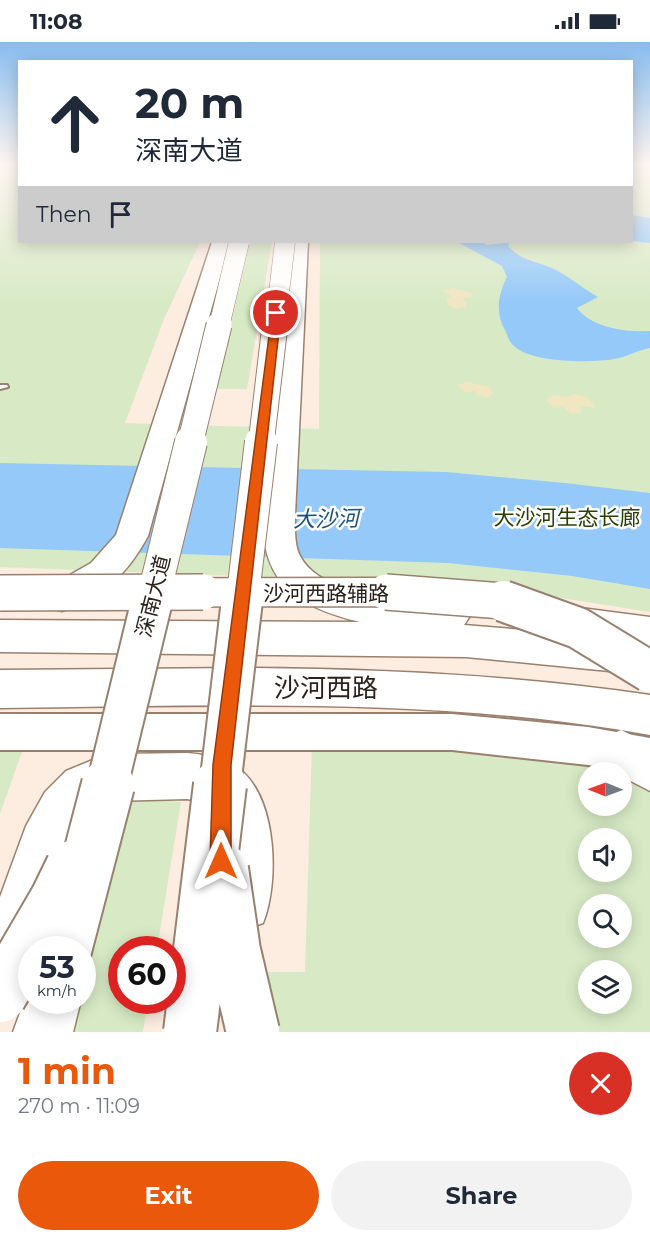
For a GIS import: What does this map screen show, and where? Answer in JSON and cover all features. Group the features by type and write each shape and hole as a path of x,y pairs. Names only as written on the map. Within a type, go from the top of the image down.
{"main road":[{"path":"0,607 33,604 63,597 102,575 126,548 136,524 163,438 205,289 221,243"},
{"name":"深南大道","path":"69,936 239,243"},
{"path":"190,1032 285,243"},
{"path":"299,243 279,529 283,558 298,578 339,601 380,611 515,616 650,633"},
{"name":"沙河西路辅路","path":"0,593 374,592 428,594 582,612 650,625"},
{"path":"503,601 578,628 650,672"},
{"path":"0,636 466,641 606,653 650,661"},
{"name":"沙河西路","path":"0,689 410,688 548,699 650,715"},
{"path":"0,732 452,732 588,746 640,759"},
{"path":"0,996 62,888 91,826 114,756"},
{"path":"222,765 221,861 229,930 243,1000 253,1032"},
{"path":"0,985 50,829 63,808 77,792 94,782 120,777 210,779 226,786 236,800 244,819 247,850 236,1032"},
{"path":"44,1032 48,1014"}],"green space":[{"name":"大沙河生态长廊","path":"0,210 18,210 18,243 200,243 164,319 125,423 319,429 320,243 633,243 633,210 650,210 650,612 516,591 344,580 0,567"},
{"path":"250,243 272,243 247,389 216,389"},
{"path":"312,743 531,750 592,762 578,762 578,816 632,816 632,777 650,784 650,1032 276,1032 256,972 305,972"},
{"path":"0,746 24,746 0,814"},
{"path":"126,797 181,802 159,936 108,936 108,1014 146,1014 143,1032 70,1032 75,1014 96,1014 96,936 93,936"}],"sand":[{"path":"453,288 472,293 472,296 463,299 467,302 465,307 455,309 448,305 446,299 452,296 442,291"},
{"path":"466,382 490,387 493,394 488,398 476,395 475,390 465,393 458,385"},
{"path":"575,394 587,397 596,408 580,406 581,413 571,414 563,407 554,408 546,400 553,395 567,397"}],"water":[{"path":"633,215 650,218 650,243 633,241"},
{"path":"459,243 487,245 510,243 508,246 520,256 558,271 598,297 577,308 583,315 600,324 620,330 650,331 650,348 619,358 591,361 547,359 522,352 511,343 500,317 501,290 507,277 502,266"},
{"name":"大沙河","path":"0,463 446,472 650,493 650,589 572,576 448,563 0,548"}],"route":[{"path":"221,861 222,765 276,313"}]}
